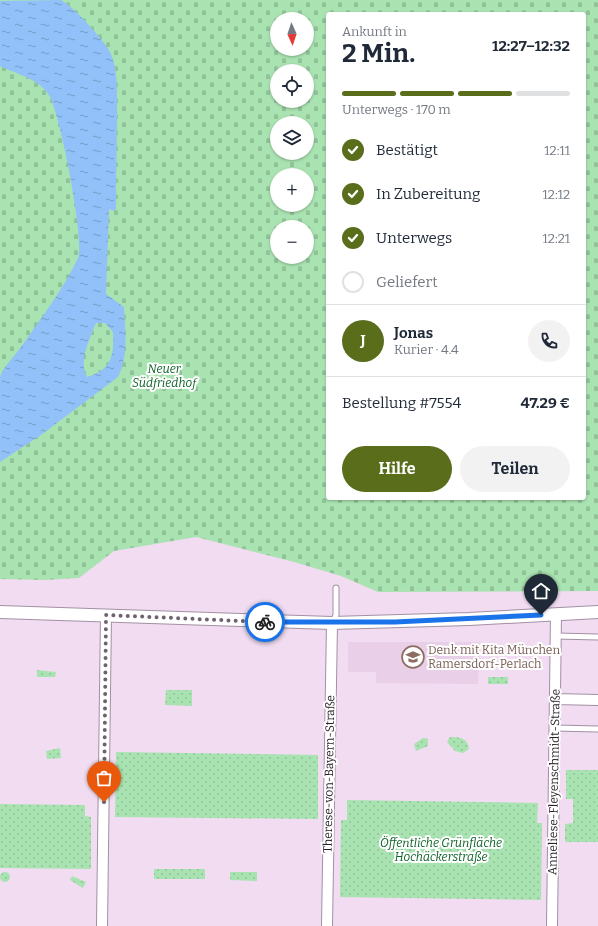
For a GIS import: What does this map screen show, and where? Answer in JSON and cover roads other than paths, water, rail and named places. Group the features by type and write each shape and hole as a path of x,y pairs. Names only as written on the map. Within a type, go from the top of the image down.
{"street":[{"path":"0,612 332,623 426,621 598,612"},
{"name":"Anneliese-Fleyenschmidt-Straße","path":"552,926 556,614"},
{"path":"102,926 106,615"},
{"name":"Therese-von-Bayern-Straße","path":"327,926 332,623"},
{"path":"556,700 598,700"}],"lane":[{"path":"332,623 336,615 336,588"},
{"path":"556,636 598,637"},
{"path":"555,728 598,729"}],"water":[{"path":"61,0 73,9 89,25 103,41 111,54 115,67 117,89 116,209 114,211 109,209 106,294 124,307 126,343 124,360 118,377 41,435 0,462 1,374 59,293 78,258 79,247 75,204 65,150 54,106 49,95 39,84 0,66 0,1","holes":["96,323 105,323 113,332 112,355 102,370 87,377 84,357 88,343"]}],"place":[{"name":"Denk mit Kita München Ramersdorf-Perlach","path":"413,657"}],"park label":[{"name":"Neuer Südfriedhof","path":"164,376"},
{"name":"Öffentliche Grünfläche Hochäckerstraße","path":"441,850"}]}
